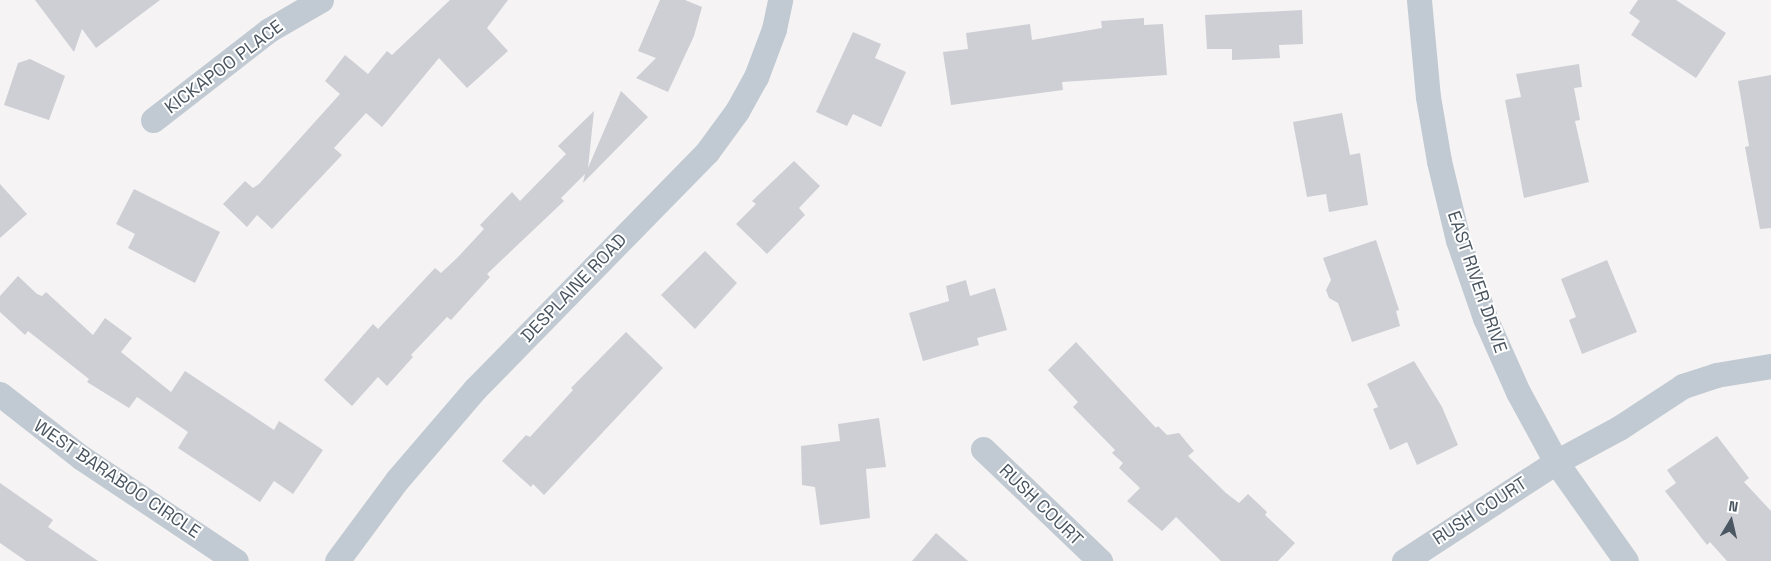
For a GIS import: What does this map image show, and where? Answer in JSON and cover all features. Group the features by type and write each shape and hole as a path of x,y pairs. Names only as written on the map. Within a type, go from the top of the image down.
{"street":[{"name":"KICKAPOO PLACE","path":"153,120 269,30 321,0"},
{"name":"DESPLAINE ROAD","path":"337,561 397,480 475,389 707,152 737,111 756,77 774,29 780,0"},
{"name":"EAST RIVER DRIVE","path":"1419,0 1428,97 1439,161 1458,240 1488,326 1518,392 1556,462 1626,561"},
{"name":"RUSH COURT","path":"1404,561 1556,462 1619,428 1683,386 1716,375 1771,366"},
{"name":"WEST BARABOO CIRCLE","path":"0,394 82,458 236,561"},
{"name":"RUSH COURT","path":"983,450 1100,561"}],"building":[{"path":"35,0 160,0 96,48 82,29 74,52"},
{"path":"450,0 508,0 487,28 508,51 467,88 439,58 382,127 366,113 334,148 342,155 272,229 257,215 247,227 223,204 245,181 253,188 259,184 340,94 325,81 345,55 368,74 387,51 392,55"},
{"path":"660,0 685,0 702,7 694,36 668,92 636,78 656,58 638,51"},
{"path":"1638,0 1676,0 1726,33 1696,78 1631,35 1640,21 1629,13"},
{"path":"1302,10 1303,44 1279,45 1280,58 1232,60 1232,49 1207,49 1205,15"},
{"path":"1144,18 1144,25 1163,24 1167,75 1062,82 1063,90 951,105 943,52 968,49 966,33 1030,24 1032,40 1102,28 1101,21"},
{"path":"853,32 881,44 875,58 906,72 881,127 853,114 847,126 816,112"},
{"path":"30,59 65,76 49,120 4,105 18,63"},
{"path":"1579,64 1582,87 1574,88 1580,120 1575,121 1589,182 1524,198 1505,100 1521,97 1516,74"},
{"path":"1771,75 1771,228 1760,229 1745,147 1749,146 1738,81"},
{"path":"621,91 648,117 583,183 585,174 561,198 564,201 487,274 490,277 451,320 447,317 411,355 413,357 387,386 378,377 352,406 324,380 373,324 378,329 435,268 441,273 458,257 484,229 480,225 512,192 520,201 566,154 558,146 594,111 588,168"},
{"path":"1342,113 1350,155 1360,153 1368,205 1329,212 1326,194 1307,197 1293,122"},
{"path":"794,161 820,186 799,208 805,215 767,254 736,224 756,204 752,201"},
{"path":"0,184 27,214 0,238"},
{"path":"134,189 220,232 195,283 128,248 135,234 116,224"},
{"path":"1376,240 1399,310 1396,311 1400,326 1352,342 1338,303 1329,298 1326,290 1331,280 1323,258"},
{"path":"705,251 737,283 695,329 661,295"},
{"path":"1607,260 1637,332 1582,354 1569,320 1576,317 1561,279"},
{"path":"18,276 37,294 42,296 46,292 93,335 105,318 132,338 121,352 171,392 185,371 274,430 279,421 323,450 293,494 274,481 260,502 178,448 188,432 137,397 129,408 87,382 89,379 28,331 25,335 0,312 0,296"},
{"path":"966,280 970,296 995,288 1007,330 977,338 979,345 923,361 909,313 949,301 946,286"},
{"path":"626,332 663,368 544,495 533,484 531,487 502,461 526,435 530,437 573,390 571,388"},
{"path":"1076,342 1156,428 1158,426 1167,435 1179,433 1194,451 1188,456 1226,493 1239,503 1248,494 1267,512 1265,515 1295,543 1278,561 1221,561 1176,517 1162,531 1127,501 1140,488 1119,468 1123,463 1112,453 1115,450 1073,407 1078,402 1048,370"},
{"path":"1414,361 1442,407 1458,445 1417,465 1407,442 1390,450 1373,409 1378,407 1367,384"},
{"path":"879,418 886,467 866,469 870,518 820,525 815,487 802,485 801,446 840,441 838,424"},
{"path":"1717,436 1749,478 1744,482 1771,511 1771,561 1727,561 1710,542 1707,545 1665,491 1676,483 1667,470"},
{"path":"0,483 53,520 48,527 98,561 26,561 0,543"},
{"path":"936,533 968,561 912,561"}]}
